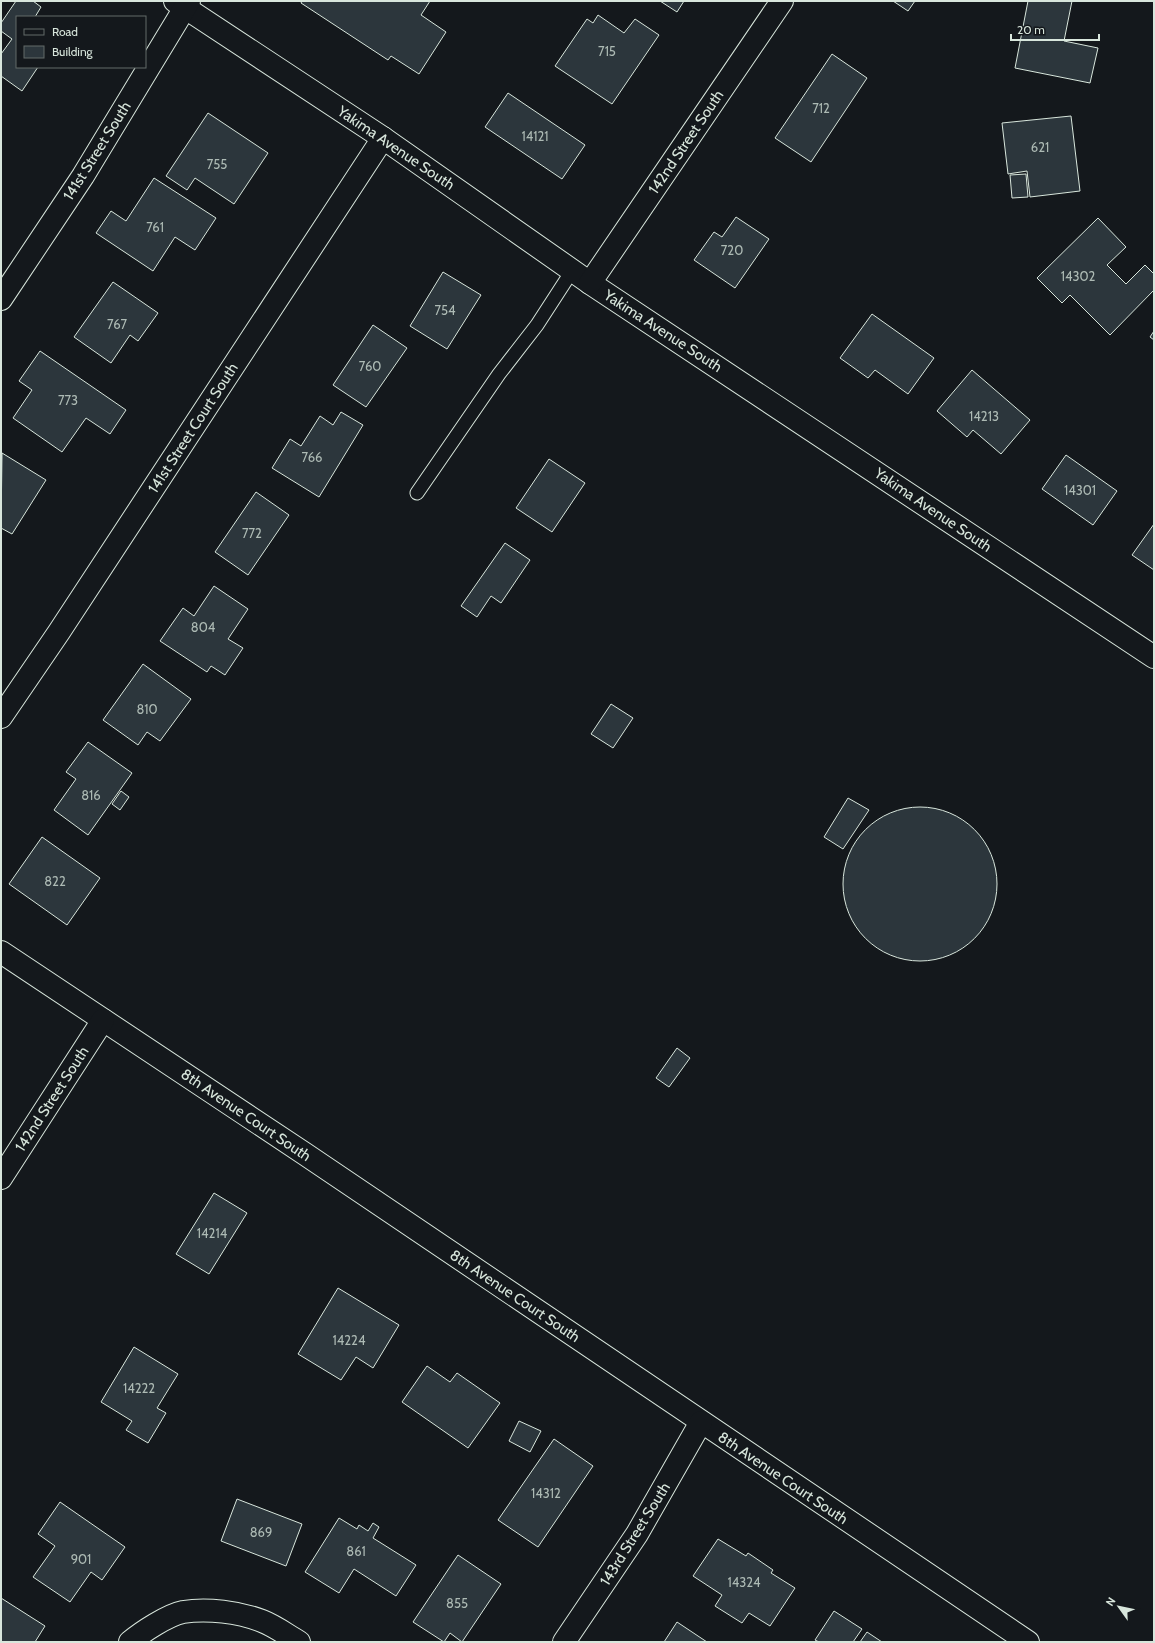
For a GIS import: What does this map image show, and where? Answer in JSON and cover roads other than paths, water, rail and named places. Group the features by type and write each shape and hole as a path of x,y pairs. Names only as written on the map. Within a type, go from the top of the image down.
{"street":[{"name":"142nd Street South","path":"590,283 782,1"},
{"name":"Yakima Avenue South","path":"183,3 383,138 572,271 1154,657"},
{"name":"141st Street South","path":"146,67 183,3"},
{"name":"141st Street South","path":"1,299 83,176 145,68"},
{"name":"141st Street Court South","path":"1,717 59,632 383,138"},
{"name":"8th Avenue Court South","path":"1,952 312,1158 1028,1642"},
{"name":"142nd Street South","path":"1,1178 103,1020"},
{"name":"143rd Street South","path":"564,1642 637,1534 701,1422"},
{"path":"130,1642 158,1623 182,1612 207,1611 234,1614 261,1621 299,1642"}],"lane":[{"path":"417,493 499,374 537,325 572,271"}]}
